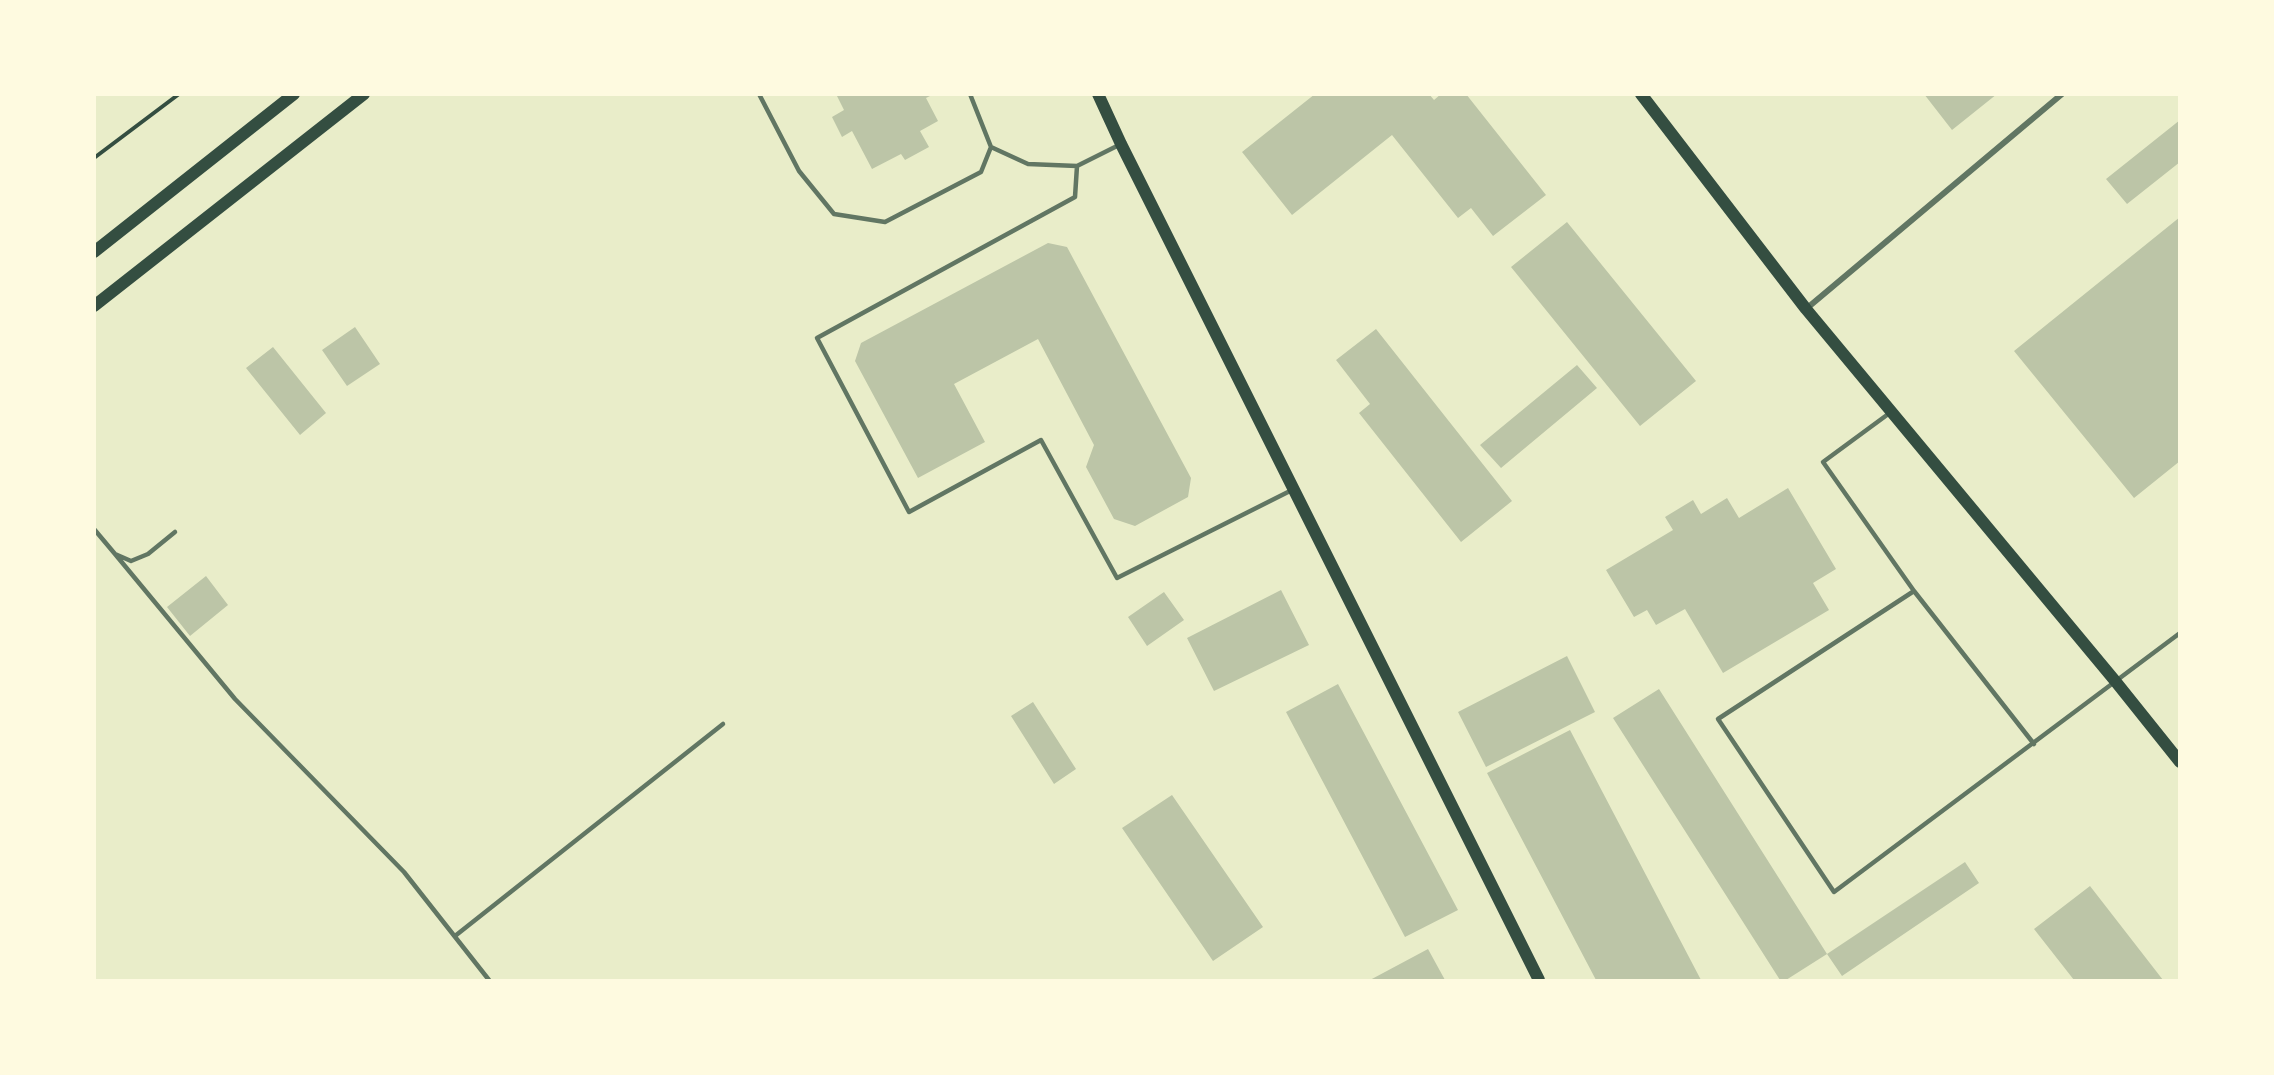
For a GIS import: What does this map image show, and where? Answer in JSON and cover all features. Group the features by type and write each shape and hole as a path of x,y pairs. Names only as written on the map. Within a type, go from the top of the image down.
{"main road":[{"path":"94,252 294,94"},
{"path":"94,306 364,94"},
{"path":"1098,94 1539,981"},
{"path":"1641,94 1806,309 2180,762"}],"street":[{"path":"1806,309 2057,96"}],"lane":[{"path":"759,94 799,171 834,214 885,222 981,172 991,147"},
{"path":"969,94 991,147 1028,164 1077,166 1121,144"},
{"path":"1077,166 1076,197 817,338 909,512 1041,440 1117,578 1293,489"},
{"path":"1892,412 1823,462 1914,591 2034,744"},
{"path":"94,529 235,699 404,872 489,981"},
{"path":"116,554 131,561 148,554 175,532"},
{"path":"1914,591 1718,719 1834,892 2180,633"},
{"path":"455,936 723,724"}],"path":[{"path":"94,158 179,94"}],"building":[{"path":"836,94 934,94 926,98 938,121 920,131 929,147 905,160 901,154 872,169 852,131 842,137 832,117 844,110"},
{"path":"1315,94 1429,94 1434,100 1441,94 1466,94 1546,195 1493,236 1471,208 1458,218 1392,135 1292,215 1242,152"},
{"path":"1924,94 1997,94 1952,130"},
{"path":"2180,120 2180,162 2127,204 2106,179"},
{"path":"2180,217 2180,461 2134,498 2014,351"},
{"path":"1567,222 1696,381 1640,426 1511,267"},
{"path":"1048,243 1067,247 1191,478 1188,497 1135,526 1114,519 1086,467 1094,445 1038,339 954,384 985,442 918,478 855,361 861,343"},
{"path":"355,327 380,364 347,386 322,350"},
{"path":"1376,329 1512,501 1461,542 1359,413 1370,404 1336,360"},
{"path":"273,347 326,413 300,435 246,368"},
{"path":"1577,365 1597,388 1501,468 1480,445"},
{"path":"1788,488 1836,569 1813,583 1829,610 1723,673 1685,609 1656,625 1647,610 1634,617 1606,570 1673,530 1665,517 1693,500 1701,514 1727,498 1739,518"},
{"path":"206,576 228,605 190,636 167,607"},
{"path":"1281,590 1309,645 1214,691 1187,638"},
{"path":"1164,592 1184,620 1147,646 1128,617"},
{"path":"1567,656 1595,712 1486,767 1458,712"},
{"path":"1338,684 1458,910 1405,937 1286,712"},
{"path":"1659,689 1827,954 1786,980 1780,980 1613,718"},
{"path":"1033,702 1076,769 1054,784 1011,716"},
{"path":"1570,730 1701,980 1596,980 1487,773"},
{"path":"1172,795 1263,927 1213,961 1122,828"},
{"path":"1965,862 1979,883 1842,976 1827,954"},
{"path":"2090,886 2163,980 2074,980 2034,929"},
{"path":"1428,949 1445,980 1370,980"}]}
